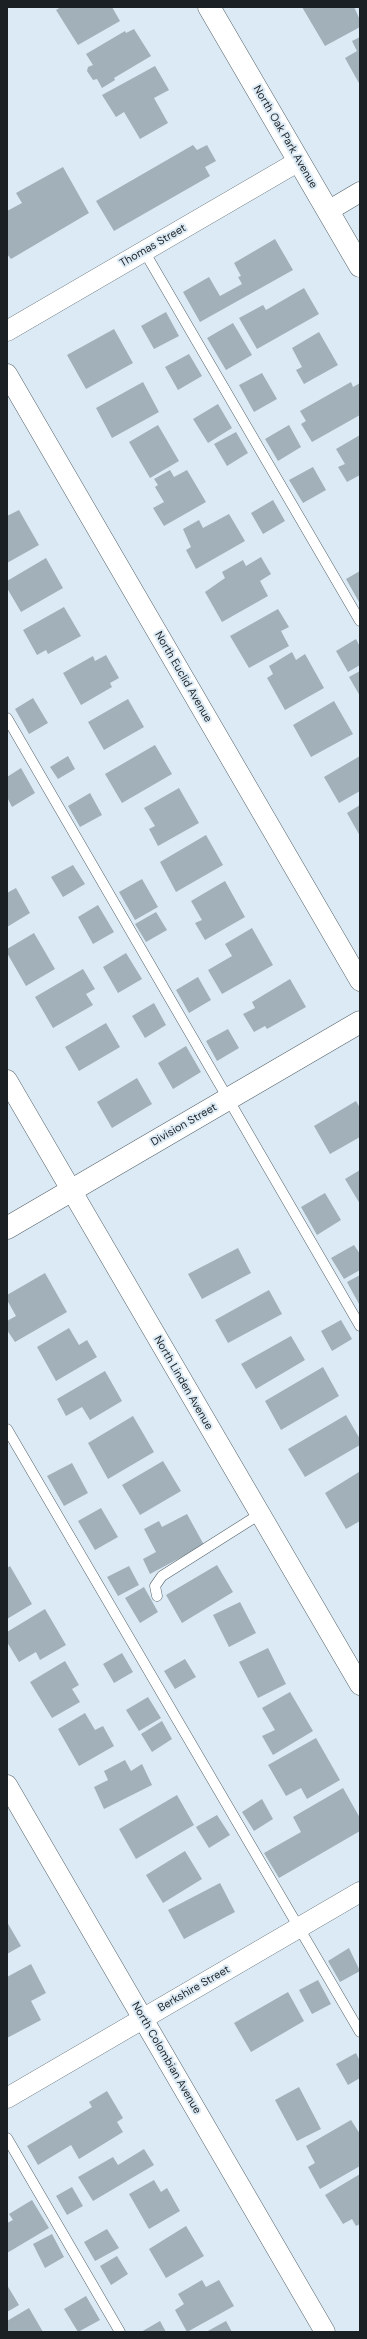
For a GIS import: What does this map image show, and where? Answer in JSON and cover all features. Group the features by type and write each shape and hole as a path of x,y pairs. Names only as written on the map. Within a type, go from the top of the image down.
{"street":[{"name":"North Oak Park Avenue","path":"209,7 360,266"},
{"name":"Thomas Street","path":"7,331 299,161"},
{"path":"328,211 360,192"},
{"name":"North Euclid Avenue","path":"7,374 360,981"},
{"name":"Division Street","path":"7,1228 360,1022"},
{"name":"North Linden Avenue","path":"7,1080 360,1685"},
{"name":"North Colombian Avenue","path":"7,1785 325,2332"},
{"name":"Berkshire Street","path":"7,2098 360,1892"}],"lane":[{"path":"144,251 360,621"},
{"path":"7,718 360,1326"},
{"path":"7,1429 360,2032"},
{"path":"157,1596 155,1586 162,1576 260,1514"},
{"path":"7,2138 120,2332"}],"building":[{"path":"61,7 112,7 120,21 78,45 56,10"},
{"path":"302,7 354,7 360,20 360,27 325,46"},
{"path":"134,29 151,56 114,78 115,80 102,88 97,79 93,80 87,71 88,67 93,65 86,54 125,31 126,33"},
{"path":"360,37 360,85 345,58 357,51 352,41"},
{"path":"155,66 169,90 154,98 168,123 140,139 124,112 116,117 102,95"},
{"path":"193,145 197,150 207,145 216,161 205,167 210,176 114,231 96,201"},
{"path":"63,167 89,213 11,259 7,254 7,211 22,203 16,193"},
{"path":"275,239 293,270 200,322 183,292 209,277 220,296 242,284 238,277 241,276 234,263"},
{"path":"304,288 319,314 257,349 239,318 263,305 266,310"},
{"path":"166,312 179,336 154,349 141,326"},
{"path":"233,323 252,355 226,370 207,338"},
{"path":"114,329 133,363 86,389 67,355"},
{"path":"319,332 338,365 304,384 296,370 302,367 292,348"},
{"path":"189,354 202,376 178,390 165,367"},
{"path":"262,373 277,399 254,412 239,385"},
{"path":"143,382 159,412 112,438 96,408"},
{"path":"351,382 353,387 360,383 360,415 312,442 301,424 306,421 300,411"},
{"path":"218,404 232,428 208,443 193,419"},
{"path":"158,425 179,461 150,478 129,442"},
{"path":"289,425 301,447 278,461 265,439"},
{"path":"236,432 248,453 227,466 214,444"},
{"path":"360,435 360,475 347,482 338,467 345,464 336,449"},
{"path":"313,467 326,490 303,503 289,480"},
{"path":"170,470 174,477 187,470 206,502 164,526 153,508 164,502 155,487 158,485 154,479"},
{"path":"273,500 285,521 263,534 251,513"},
{"path":"19,510 39,545 7,563 7,516"},
{"path":"229,514 245,541 196,569 186,550 191,547 183,529 199,520 203,528"},
{"path":"261,557 271,574 260,581 268,596 222,622 205,592 225,578 222,572 243,560 246,566"},
{"path":"46,558 63,588 21,612 7,588 7,581"},
{"path":"360,571 360,601 359,602 346,579"},
{"path":"64,607 81,636 48,654 46,650 37,655 23,630"},
{"path":"278,609 289,627 281,631 289,646 249,668 230,636"},
{"path":"356,639 360,647 360,665 348,672 336,651"},
{"path":"292,652 296,660 305,654 324,688 285,710 267,678 273,674 269,666"},
{"path":"106,655 119,678 110,683 112,687 81,705 63,673 93,656 95,661"},
{"path":"360,671 360,696 349,677"},
{"path":"33,698 48,723 29,734 15,709"},
{"path":"128,699 144,727 104,750 88,722"},
{"path":"334,701 353,734 311,757 293,725"},
{"path":"155,745 172,774 122,803 105,774"},
{"path":"68,756 75,769 58,779 50,767"},
{"path":"360,756 360,791 339,803 324,777"},
{"path":"21,768 35,793 12,807 7,797 7,777"},
{"path":"179,788 199,823 158,846 149,829 155,826 144,808"},
{"path":"90,793 102,815 80,827 68,806"},
{"path":"360,805 360,836 347,813"},
{"path":"206,835 223,865 176,892 160,862"},
{"path":"73,865 85,884 63,897 51,877"},
{"path":"142,879 158,907 135,920 119,892"},
{"path":"225,881 245,917 205,940 195,923 202,920 191,901"},
{"path":"16,888 30,913 7,927 7,893"},
{"path":"98,905 114,932 93,944 78,917"},
{"path":"156,912 167,930 146,942 135,924"},
{"path":"252,928 273,965 222,994 208,970 232,956 225,944"},
{"path":"34,933 55,969 26,986 7,953 7,949"},
{"path":"126,953 142,979 118,993 103,967"},
{"path":"83,969 95,989 86,994 93,1005 53,1028 35,997"},
{"path":"198,977 211,1000 189,1013 176,990"},
{"path":"290,979 306,1007 267,1029 265,1026 254,1032 243,1014 255,1008 252,1002"},
{"path":"154,1003 166,1025 145,1038 132,1016"},
{"path":"106,1023 120,1047 79,1071 65,1047"},
{"path":"228,1029 239,1048 217,1061 206,1041"},
{"path":"186,1046 201,1072 173,1089 158,1063"},
{"path":"137,1078 152,1104 112,1128 97,1102"},
{"path":"356,1101 360,1108 360,1137 330,1154 314,1126"},
{"path":"360,1170 360,1204 345,1179"},
{"path":"325,1193 341,1220 317,1235 301,1207"},
{"path":"354,1245 360,1254 360,1270 344,1279 331,1258"},
{"path":"238,1248 251,1273 202,1299 188,1274"},
{"path":"45,1273 67,1312 15,1342 7,1330 7,1321 16,1316 7,1300 7,1295"},
{"path":"360,1275 360,1303 359,1304 347,1282"},
{"path":"269,1290 282,1314 228,1343 215,1320"},
{"path":"341,1320 352,1339 332,1351 321,1331"},
{"path":"69,1328 79,1345 87,1340 97,1357 56,1381 37,1347"},
{"path":"291,1336 305,1360 256,1389 241,1364"},
{"path":"323,1367 339,1396 281,1430 265,1401"},
{"path":"105,1371 122,1401 90,1420 82,1407 66,1416 57,1399"},
{"path":"346,1415 360,1439 360,1445 305,1477 288,1449"},
{"path":"133,1416 154,1452 108,1479 88,1443"},
{"path":"163,1461 181,1491 140,1515 122,1485"},
{"path":"72,1463 88,1493 64,1506 47,1476"},
{"path":"359,1472 360,1521 346,1529 325,1493"},
{"path":"101,1508 118,1537 95,1550 78,1521"},
{"path":"187,1514 204,1545 150,1574 143,1559 156,1552 144,1529 159,1521 162,1527"},
{"path":"217,1565 233,1592 182,1623 166,1595"},
{"path":"10,1566 32,1604 7,1619 7,1568"},
{"path":"129,1566 139,1585 118,1596 107,1577"},
{"path":"144,1587 158,1612 140,1623 125,1598"},
{"path":"240,1602 256,1633 229,1647 213,1615"},
{"path":"45,1609 66,1645 40,1660 36,1652 19,1662 7,1642 7,1632"},
{"path":"268,1648 286,1684 258,1698 239,1662"},
{"path":"122,1653 133,1672 114,1683 103,1664"},
{"path":"185,1659 196,1677 175,1689 164,1671"},
{"path":"65,1661 79,1685 72,1689 80,1702 52,1718 30,1682"},
{"path":"290,1692 313,1731 273,1755 262,1736 275,1730 262,1708"},
{"path":"148,1697 161,1718 139,1731 126,1710"},
{"path":"85,1713 95,1730 103,1726 114,1746 79,1766 58,1729"},
{"path":"162,1721 172,1739 152,1752 141,1734"},
{"path":"316,1738 340,1780 307,1799 301,1788 286,1796 268,1765"},
{"path":"125,1760 131,1771 142,1764 152,1785 104,1809 94,1787 108,1780 104,1771"},
{"path":"343,1788 360,1818 360,1831 279,1878 264,1853 301,1832 293,1817"},
{"path":"177,1795 194,1825 136,1859 119,1829"},
{"path":"262,1799 273,1819 254,1831 242,1812"},
{"path":"217,1815 230,1835 209,1848 196,1827"},
{"path":"185,1851 202,1879 163,1903 146,1875"},
{"path":"220,1883 235,1912 184,1939 168,1910"},
{"path":"7,1922 21,1946 7,1954"},
{"path":"349,1948 360,1971 340,1982 328,1961"},
{"path":"31,1964 46,1993 31,2001 41,2020 7,2038 7,1977"},
{"path":"318,1980 331,2004 312,2014 299,1990"},
{"path":"288,1992 304,2021 251,2052 234,2023"},
{"path":"356,2053 360,2061 360,2078 348,2085 336,2064"},
{"path":"299,2087 321,2129 297,2141 275,2100"},
{"path":"107,2091 123,2118 117,2122 123,2132 79,2159 71,2145 38,2165 27,2146 92,2107 89,2102"},
{"path":"351,2120 360,2134 360,2166 320,2189 308,2167 315,2163 306,2146"},
{"path":"144,2149 154,2165 93,2201 78,2177 113,2157 118,2165"},
{"path":"360,2174 360,2224 356,2226 352,2219 343,2224 325,2195"},
{"path":"154,2180 161,2192 167,2188 180,2211 149,2229 129,2194"},
{"path":"72,2187 83,2206 67,2215 56,2196"},
{"path":"32,2200 49,2228 7,2253 7,2223 13,2220 9,2214"},
{"path":"186,2226 204,2256 166,2278 149,2249"},
{"path":"107,2229 119,2248 95,2261 84,2242"},
{"path":"52,2234 64,2257 45,2268 33,2244"},
{"path":"117,2256 128,2274 111,2285 100,2266"},
{"path":"202,2280 206,2287 219,2280 234,2306 187,2332 175,2310 184,2304 178,2294"},
{"path":"7,2285 19,2305 7,2312"},
{"path":"86,2296 100,2320 78,2332 64,2309"},
{"path":"29,2308 43,2332 7,2332 7,2321"},
{"path":"160,2321 166,2332 141,2332"},
{"path":"226,2321 232,2332 206,2332"}]}
